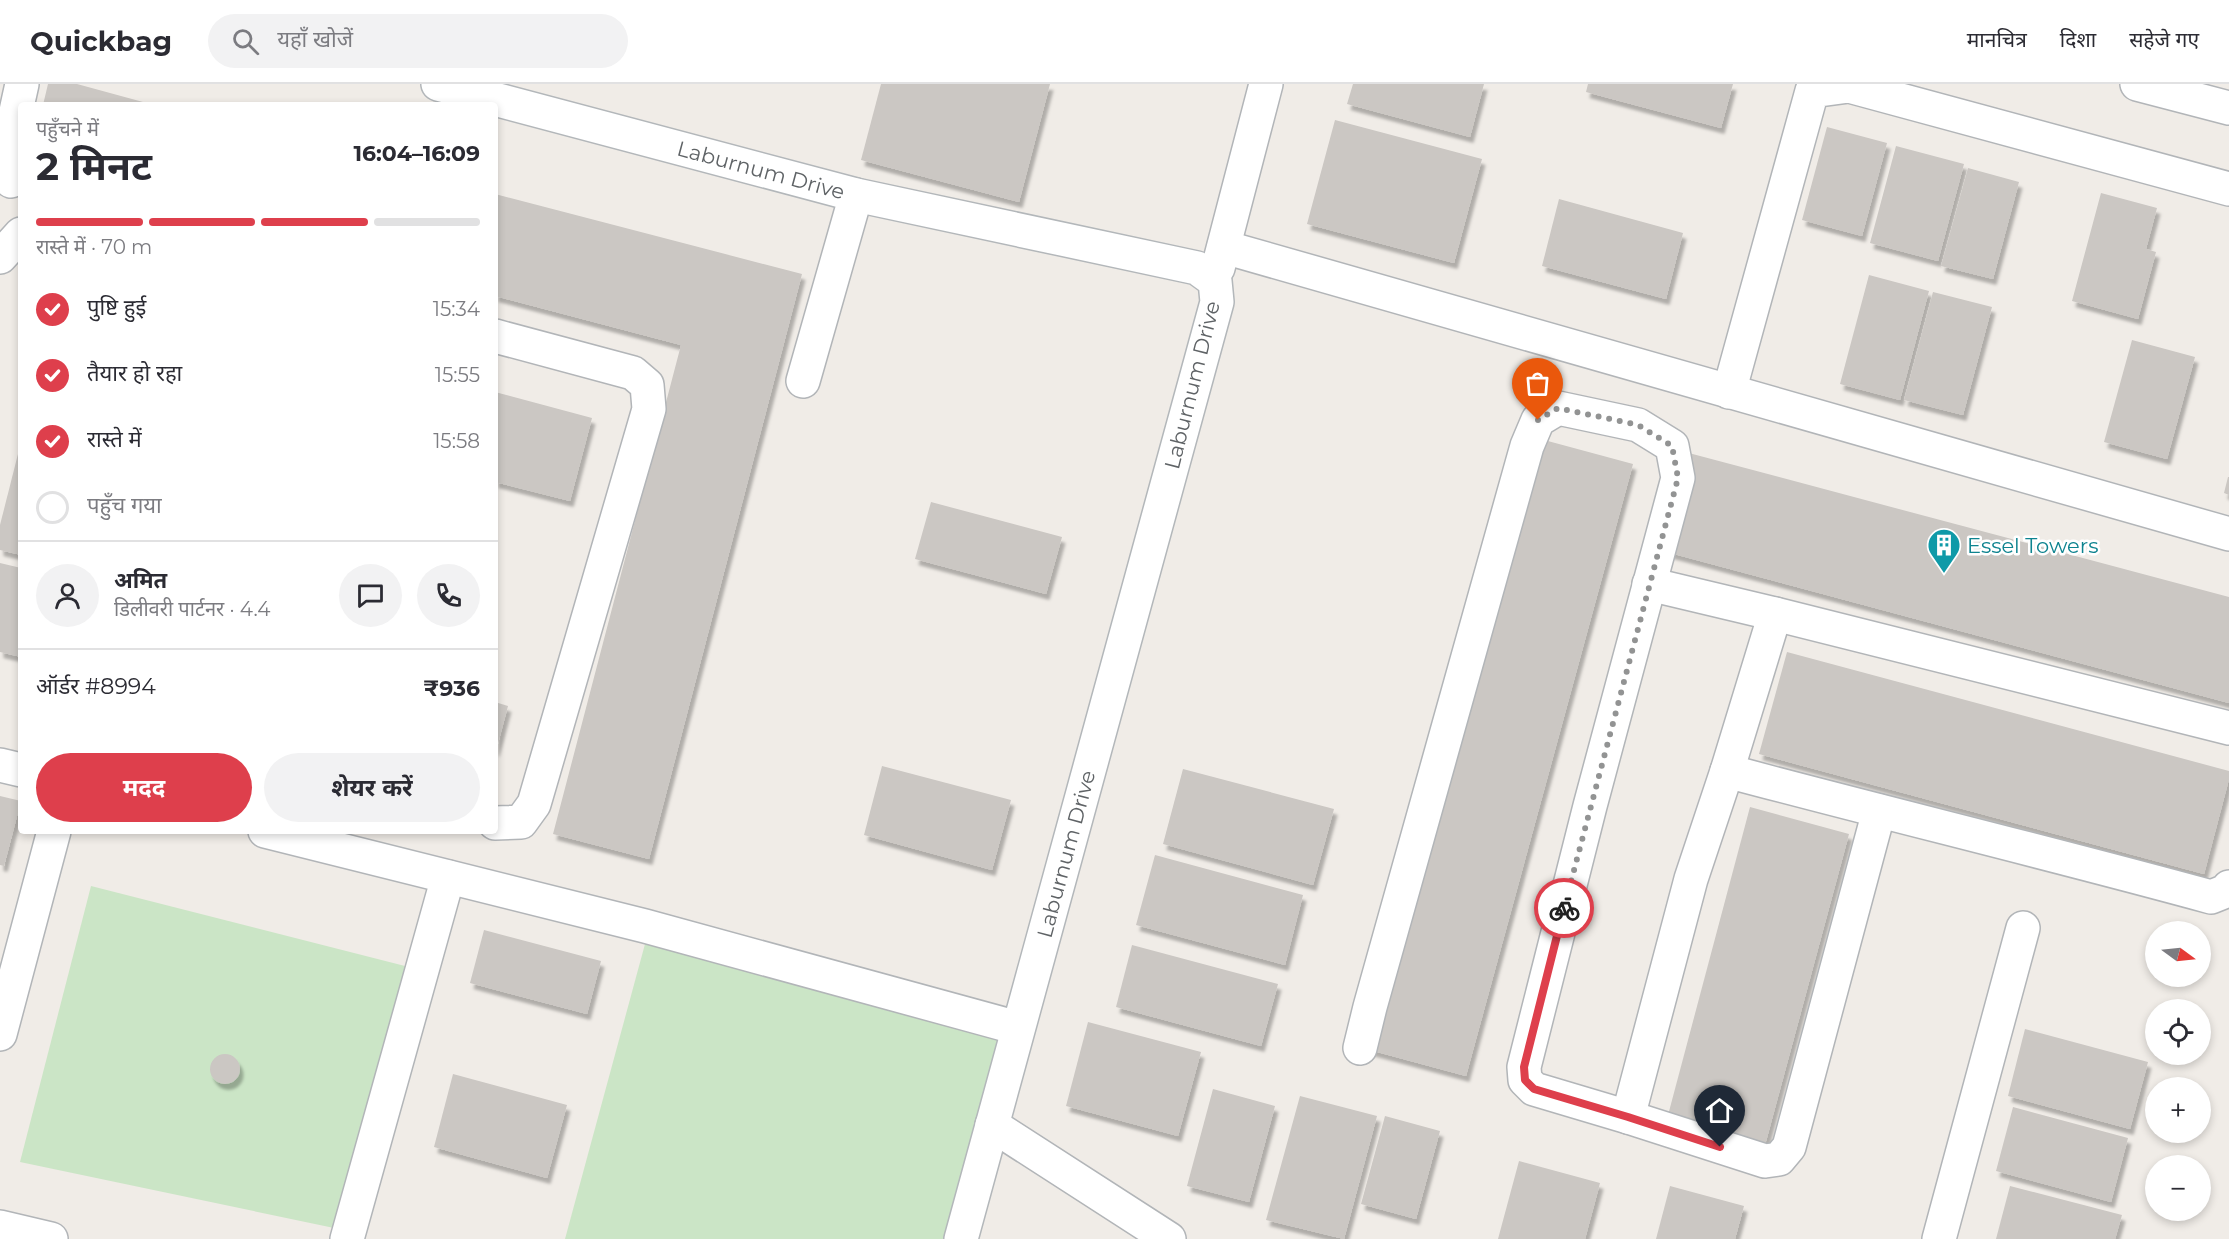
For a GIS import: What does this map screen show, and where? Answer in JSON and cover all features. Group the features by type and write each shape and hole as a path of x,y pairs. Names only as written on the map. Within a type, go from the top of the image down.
{"street":[{"path":"18,102 22,84"},
{"name":"Laburnum Drive","path":"438,84 856,195 1197,268 1215,281 1217,302 961,1239"},
{"path":"1215,281 1266,84"},
{"path":"2137,84 2229,108"},
{"path":"1730,392 1812,91 1848,86 2229,189"},
{"path":"11,181 7,153 18,102"},
{"path":"803,381 856,195"},
{"path":"0,256 18,237"},
{"path":"1224,247 2229,534"},
{"path":"498,337 633,373 647,385 649,409 534,804 521,822 498,823"},
{"path":"1360,1047 1527,446 1538,420 1558,408 1638,425 1672,446 1678,478 1590,806 1524,1067 1525,1080 1534,1089 1765,1161 1779,1159 1789,1147 1879,812"},
{"path":"1648,584 2229,728"},
{"path":"1628,1117 1691,879 1775,614"},
{"path":"0,765 18,769"},
{"path":"1727,771 2211,897 2226,891 2229,887"},
{"path":"0,1034 53,834"},
{"path":"277,834 645,926 1018,1028"},
{"path":"347,1239 448,877"},
{"path":"1939,1239 2023,928"},
{"path":"992,1125 1169,1239"},
{"path":"0,1227 51,1239"}],"green space":[{"path":"91,886 405,966 334,1228 20,1162"},
{"path":"645,944 1000,1037 946,1239 565,1239"}],"building":[{"path":"48,84 77,84 143,102 44,102"},
{"path":"881,84 1050,84 1019,202 861,160"},
{"path":"1353,84 1484,84 1470,137 1347,104"},
{"path":"1588,84 1733,84 1721,128 1586,92"},
{"path":"1335,120 1482,159 1454,263 1307,224"},
{"path":"1827,127 1887,143 1862,236 1802,220"},
{"path":"1896,146 1964,164 1938,261 1870,243"},
{"path":"1968,168 2019,182 1993,279 1941,266"},
{"path":"2101,193 2157,208 2146,249 2156,252 2138,319 2072,301"},
{"path":"498,195 802,274 649,859 553,834 681,345 498,297"},
{"path":"1559,199 1683,233 1666,299 1542,266"},
{"path":"1869,275 1929,291 1900,400 1840,384"},
{"path":"1933,292 1992,307 1963,415 1904,400"},
{"path":"2132,340 2195,357 2167,459 2104,442"},
{"path":"498,393 592,418 570,501 498,483"},
{"path":"1533,437 1633,464 1466,1076 1366,1049"},
{"name":"Essel Towers","path":"1685,452 2229,597 2229,703 1659,550"},
{"path":"18,454 18,554 0,550 0,525"},
{"path":"2229,477 2229,495 2224,493"},
{"path":"931,502 1062,537 1046,594 915,559"},
{"path":"0,563 18,567 18,656 0,652"},
{"path":"1787,652 2229,771 2229,779 2204,874 1759,754"},
{"path":"498,703 508,706 498,744"},
{"path":"882,766 1011,800 992,870 864,835"},
{"path":"1183,769 1334,809 1313,885 1163,844"},
{"path":"0,796 18,800 18,812 4,866 0,865"},
{"path":"1750,807 1849,834 1765,1145 1667,1119"},
{"path":"1155,855 1303,895 1285,965 1136,925"},
{"path":"484,930 601,961 587,1014 470,983"},
{"path":"1132,945 1278,984 1261,1046 1116,1007"},
{"path":"1088,1022 1201,1052 1178,1136 1066,1106"},
{"path":"2025,1029 2145,1061 2145,1065 2147,1065 2130,1129 2008,1096"},
{"path":"225,1054 231,1055 239,1063 239,1075 231,1083 225,1084 219,1083 211,1075 210,1069 211,1063 219,1055"},
{"path":"453,1074 567,1105 547,1178 434,1147"},
{"path":"1213,1089 1275,1106 1249,1202 1187,1186"},
{"path":"1300,1096 1377,1116 1344,1239 1266,1220"},
{"path":"2013,1107 2128,1138 2111,1202 1996,1171"},
{"path":"1385,1116 1440,1131 1416,1219 1361,1204"},
{"path":"1519,1161 1600,1183 1585,1239 1498,1239"},
{"path":"1670,1186 1744,1206 1735,1239 1656,1239"},
{"path":"2010,1186 2122,1215 2115,1239 1996,1239"}],"way so far":[{"path":"1538,420 1558,408 1638,425 1672,446 1678,478 1648,584 1564,908"}],"place":[{"name":"Essel Towers","path":"1944,574"}],"route":[{"path":"1564,908 1524,1067 1525,1080 1534,1089 1720,1147"}]}
